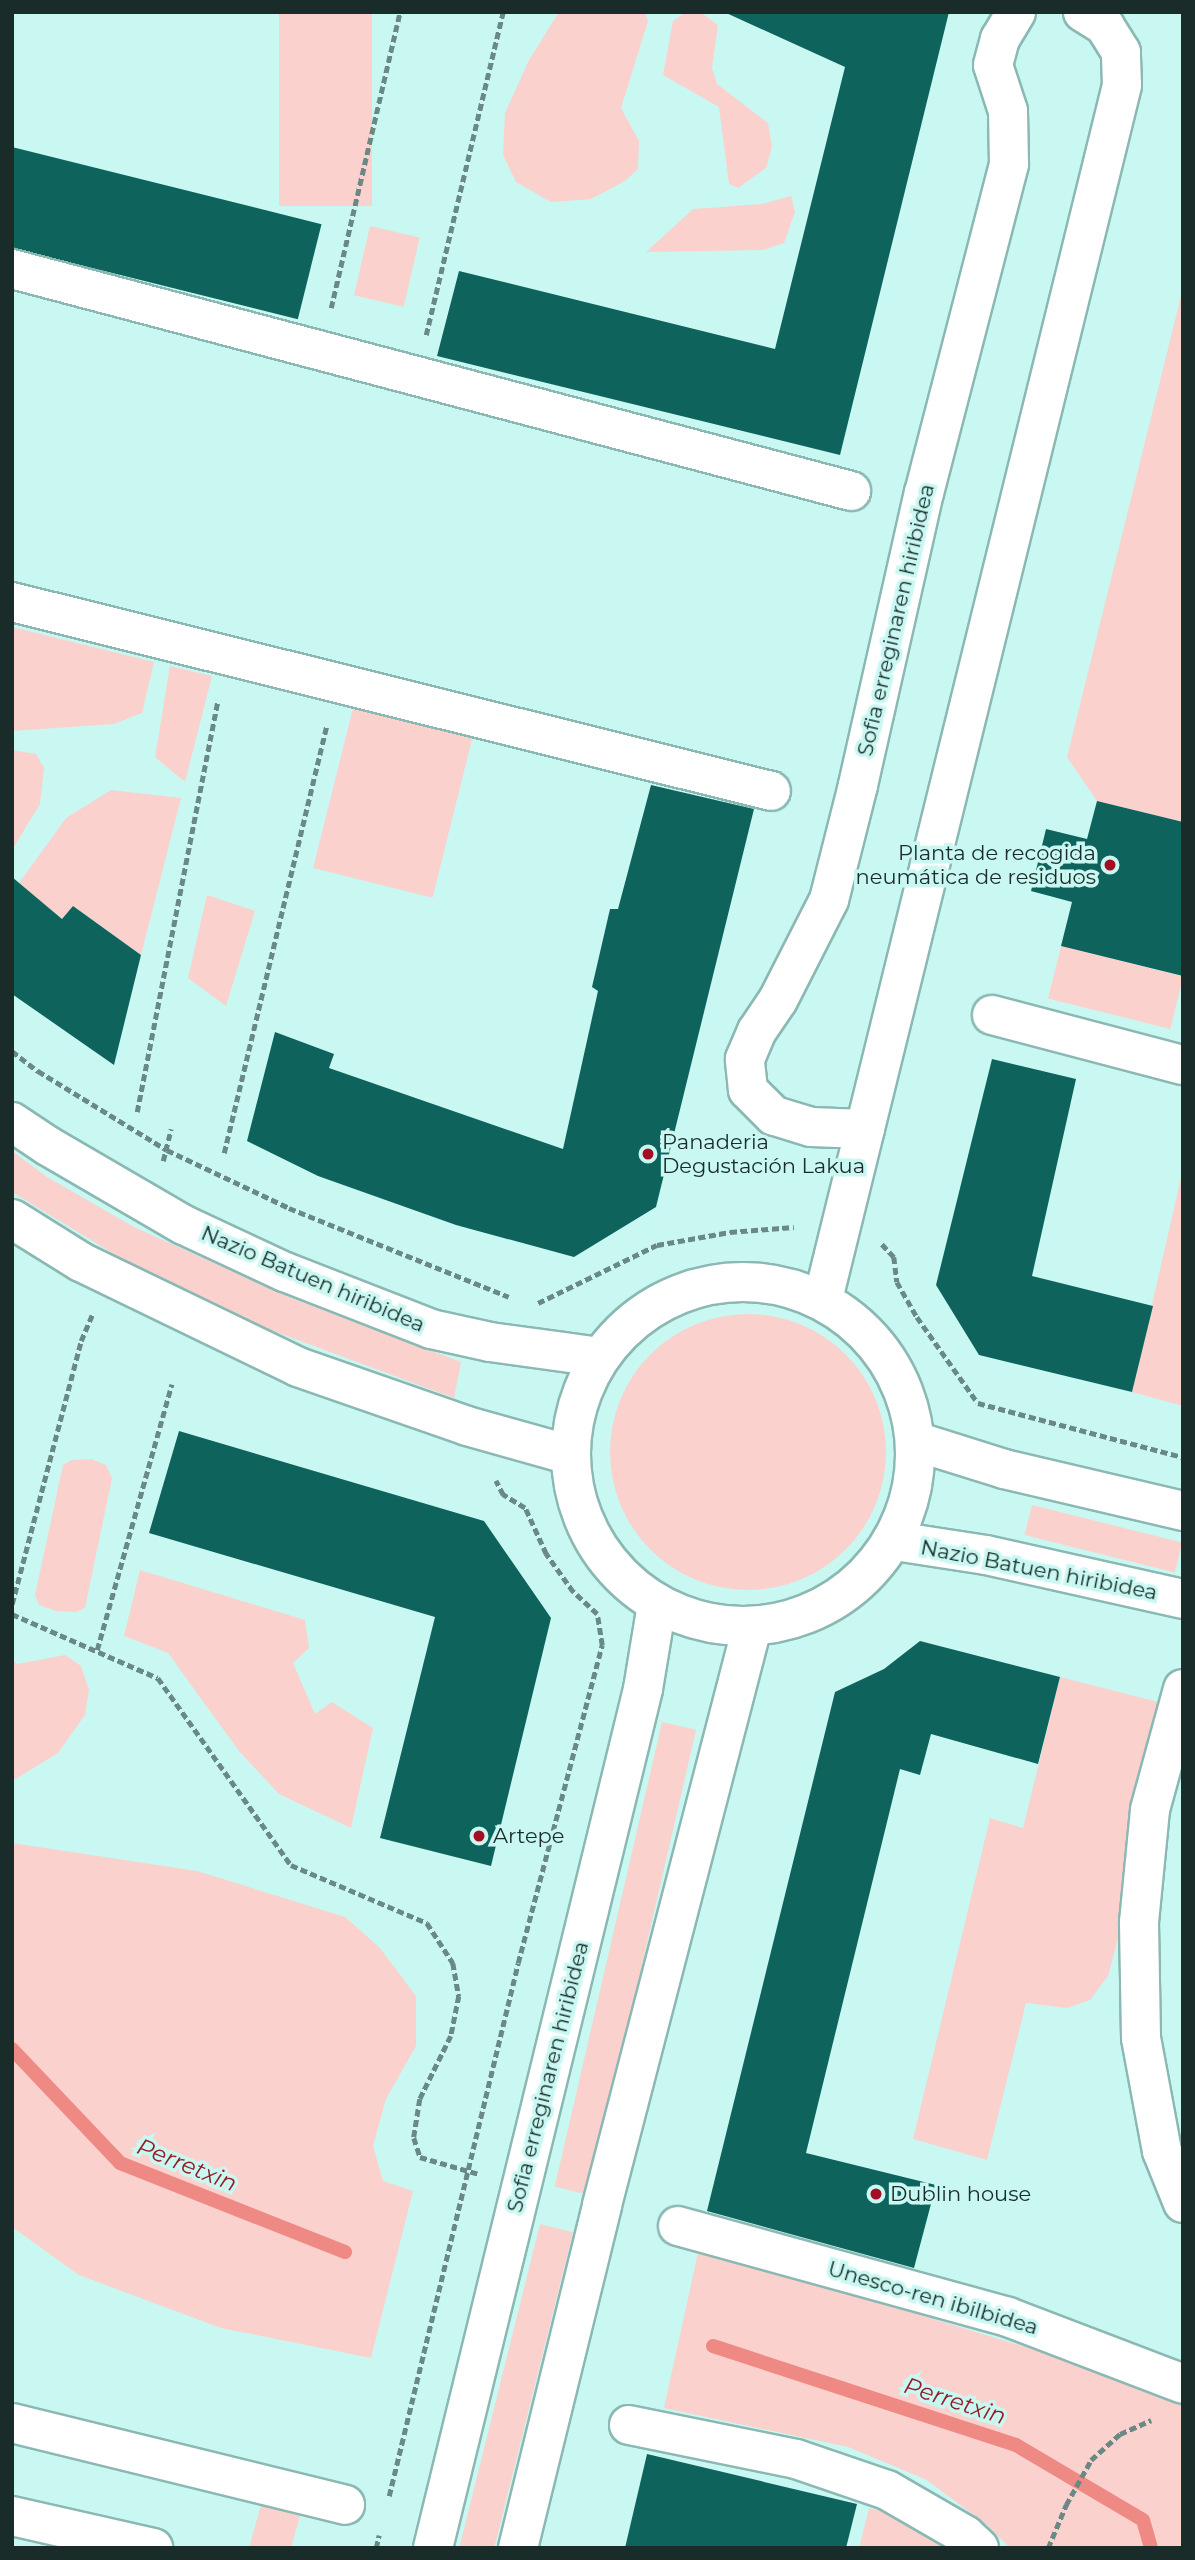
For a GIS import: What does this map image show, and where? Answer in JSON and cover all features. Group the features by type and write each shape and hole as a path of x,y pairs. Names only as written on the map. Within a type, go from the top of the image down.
{"street":[{"name":"Sofia erreginaren hiribidea","path":"866,1129 811,1127 774,1116 748,1090 745,1059 757,1031 778,1000 829,900 924,493 1009,164 1008,111 993,65 1000,39 1016,12"},
{"path":"823,1299 1122,85 1121,52 1105,26 1083,12"},
{"path":"12,269 851,491"},
{"path":"12,602 771,791"},
{"path":"992,1015 1183,1065"},
{"name":"Nazio Batuen hiribidea","path":"12,1122 48,1146 184,1224 285,1272 431,1329 526,1347 600,1357"},
{"path":"12,1219 81,1262 298,1367 570,1455"},
{"path":"725,1281 775,1283 823,1299 871,1334 904,1384 918,1442 895,1541 868,1576 834,1602 795,1620 752,1627 703,1622 657,1604 611,1566 581,1514 570,1455 574,1420 583,1387 600,1357 633,1320 676,1294 725,1281"},
{"path":"918,1442 1004,1469 1183,1511"},
{"name":"Nazio Batuen hiribidea","path":"895,1541 986,1555 1183,1599"},
{"name":"Sofia erreginaren hiribidea","path":"433,2548 640,1703 657,1604"},
{"path":"518,2548 602,2206 752,1627"},
{"path":"1183,1689 1150,1810 1139,1923 1141,2038 1161,2151 1183,2203"},
{"name":"Unesco-ren ibilbidea","path":"678,2226 1008,2317 1183,2384"},
{"path":"12,2423 345,2505"},
{"path":"629,2425 796,2459 887,2490 965,2535 979,2548"},
{"path":"12,2516 153,2548"}],"path":[{"path":"321,352 400,12"},
{"path":"416,377 503,12"},
{"path":"137,1112 228,655"},
{"path":"224,1153 337,682"},
{"path":"12,1051 38,1072 167,1150 289,1208 516,1298"},
{"path":"12,1604 81,1341 109,1276"},
{"path":"526,1301 536,1304 526,1347"},
{"path":"97,1650 172,1384"},
{"path":"385,2510 518,1963 603,1645 597,1614 573,1592 546,1554 525,1508 503,1495 493,1475 503,1435"},
{"path":"12,1614 158,1678 291,1865 427,1923 453,1963 459,1996 451,2036 420,2099 414,2138 420,2157 469,2171"},
{"path":"1048,2548 1066,2505 1091,2460 1120,2434 1149,2420 1160,2419"},
{"path":"376,2548 382,2522"}],"shaded area":[{"path":"279,12 372,12 372,206 279,206"},
{"path":"559,12 645,12 648,21 621,108 639,141 638,169 625,181 591,199 551,202 516,182 503,155 505,113 529,60"},
{"path":"686,12 703,14 718,25 712,68 717,84 768,123 772,147 766,168 738,188 729,184 719,107 663,75 673,21"},
{"path":"791,196 795,212 784,243 763,250 646,252 693,209 762,204"},
{"path":"370,226 420,237 404,307 354,295"},
{"path":"1183,288 1183,822 1097,801 1067,757"},
{"path":"12,627 154,662 142,713 114,724 12,731"},
{"path":"170,666 212,676 185,782 155,757"},
{"path":"353,708 472,738 432,898 313,868"},
{"path":"12,750 36,754 44,768 40,804 12,850"},
{"path":"111,790 181,798 141,955 73,906 62,919 19,883 66,818"},
{"path":"207,895 255,911 226,1006 188,978"},
{"path":"1061,946 1183,976 1170,1029 1048,998"},
{"path":"12,1151 47,1177 134,1227 291,1298 461,1362 454,1398 271,1330 119,1257 12,1192"},
{"path":"1183,1169 1183,1406 1132,1392"},
{"path":"748,1314 801,1324 825,1337 846,1354 863,1375 876,1399 886,1452 876,1505 863,1529 846,1550 825,1567 801,1580 748,1590 695,1580 671,1567 650,1550 633,1529 620,1505 610,1452 620,1399 633,1375 650,1354 671,1337 695,1324"},
{"path":"91,1459 106,1465 112,1478 85,1608 76,1612 56,1611 39,1605 35,1595 63,1465 72,1460"},
{"path":"1032,1505 1182,1542 1175,1573 1025,1535"},
{"path":"140,1570 305,1620 309,1648 293,1663 315,1714 332,1702 373,1728 351,1828 279,1794 239,1751 168,1653 124,1636"},
{"path":"65,1655 81,1666 89,1690 85,1715 58,1753 12,1781 12,1660 17,1664"},
{"path":"1060,1677 1162,1703 1129,1818 1120,1931 1108,1976 1090,2000 1067,2008 1026,2003 987,2160 913,2139 990,1818 1023,1828"},
{"path":"662,1722 696,1730 589,2195 555,2187"},
{"path":"12,1843 197,1871 345,1917 379,1947 416,1996 416,2046 386,2099 373,2146 383,2181 413,2191 371,2358 221,2328 79,2275 12,2227"},
{"path":"540,2224 573,2232 494,2548 459,2548"},
{"path":"699,2248 1072,2361 1183,2405 1183,2548 1010,2548 987,2525 927,2480 848,2447 664,2408"},
{"path":"261,2505 300,2516 291,2548 249,2548"},
{"path":"869,2508 898,2516 951,2548 859,2548"}],"building":[{"path":"724,12 949,12 840,455 437,356 459,271 775,349 845,67"},
{"path":"12,147 322,224 298,319 12,248"},
{"path":"651,785 754,809 656,1207 574,1257 456,1225 318,1176 247,1141 275,1032 334,1054 329,1068 563,1149 598,991 592,987 610,909 618,909"},
{"name":"Planta de recogida neumática de residuos","path":"1097,801 1183,822 1183,976 1061,946 1072,902 1031,891 1046,829 1087,839"},
{"path":"12,877 62,919 73,906 141,955 114,1065 12,994"},
{"path":"992,1059 1076,1079 1032,1276 1153,1306 1132,1392 979,1355 936,1285"},
{"path":"179,1431 484,1521 551,1618 491,1866 380,1838 435,1617 149,1533"},
{"path":"920,1641 1060,1677 1038,1764 931,1734 920,1775 900,1769 806,2153 936,2185 914,2268 707,2211 835,1692 884,1669"},
{"path":"647,2454 857,2504 846,2548 625,2548"}],"waterway":[{"name":"Perretxin","path":"12,2049 120,2163 345,2252"},
{"name":"Perretxin","path":"713,2346 1016,2445 1143,2520 1151,2548"}],"place":[{"name":"Planta de recogida neumática de residuos","path":"1110,865"},
{"name":"Panaderia Degustación Lakua","path":"648,1154"},
{"name":"Artepe","path":"479,1836"},
{"name":"Dublin house","path":"876,2194"}]}
